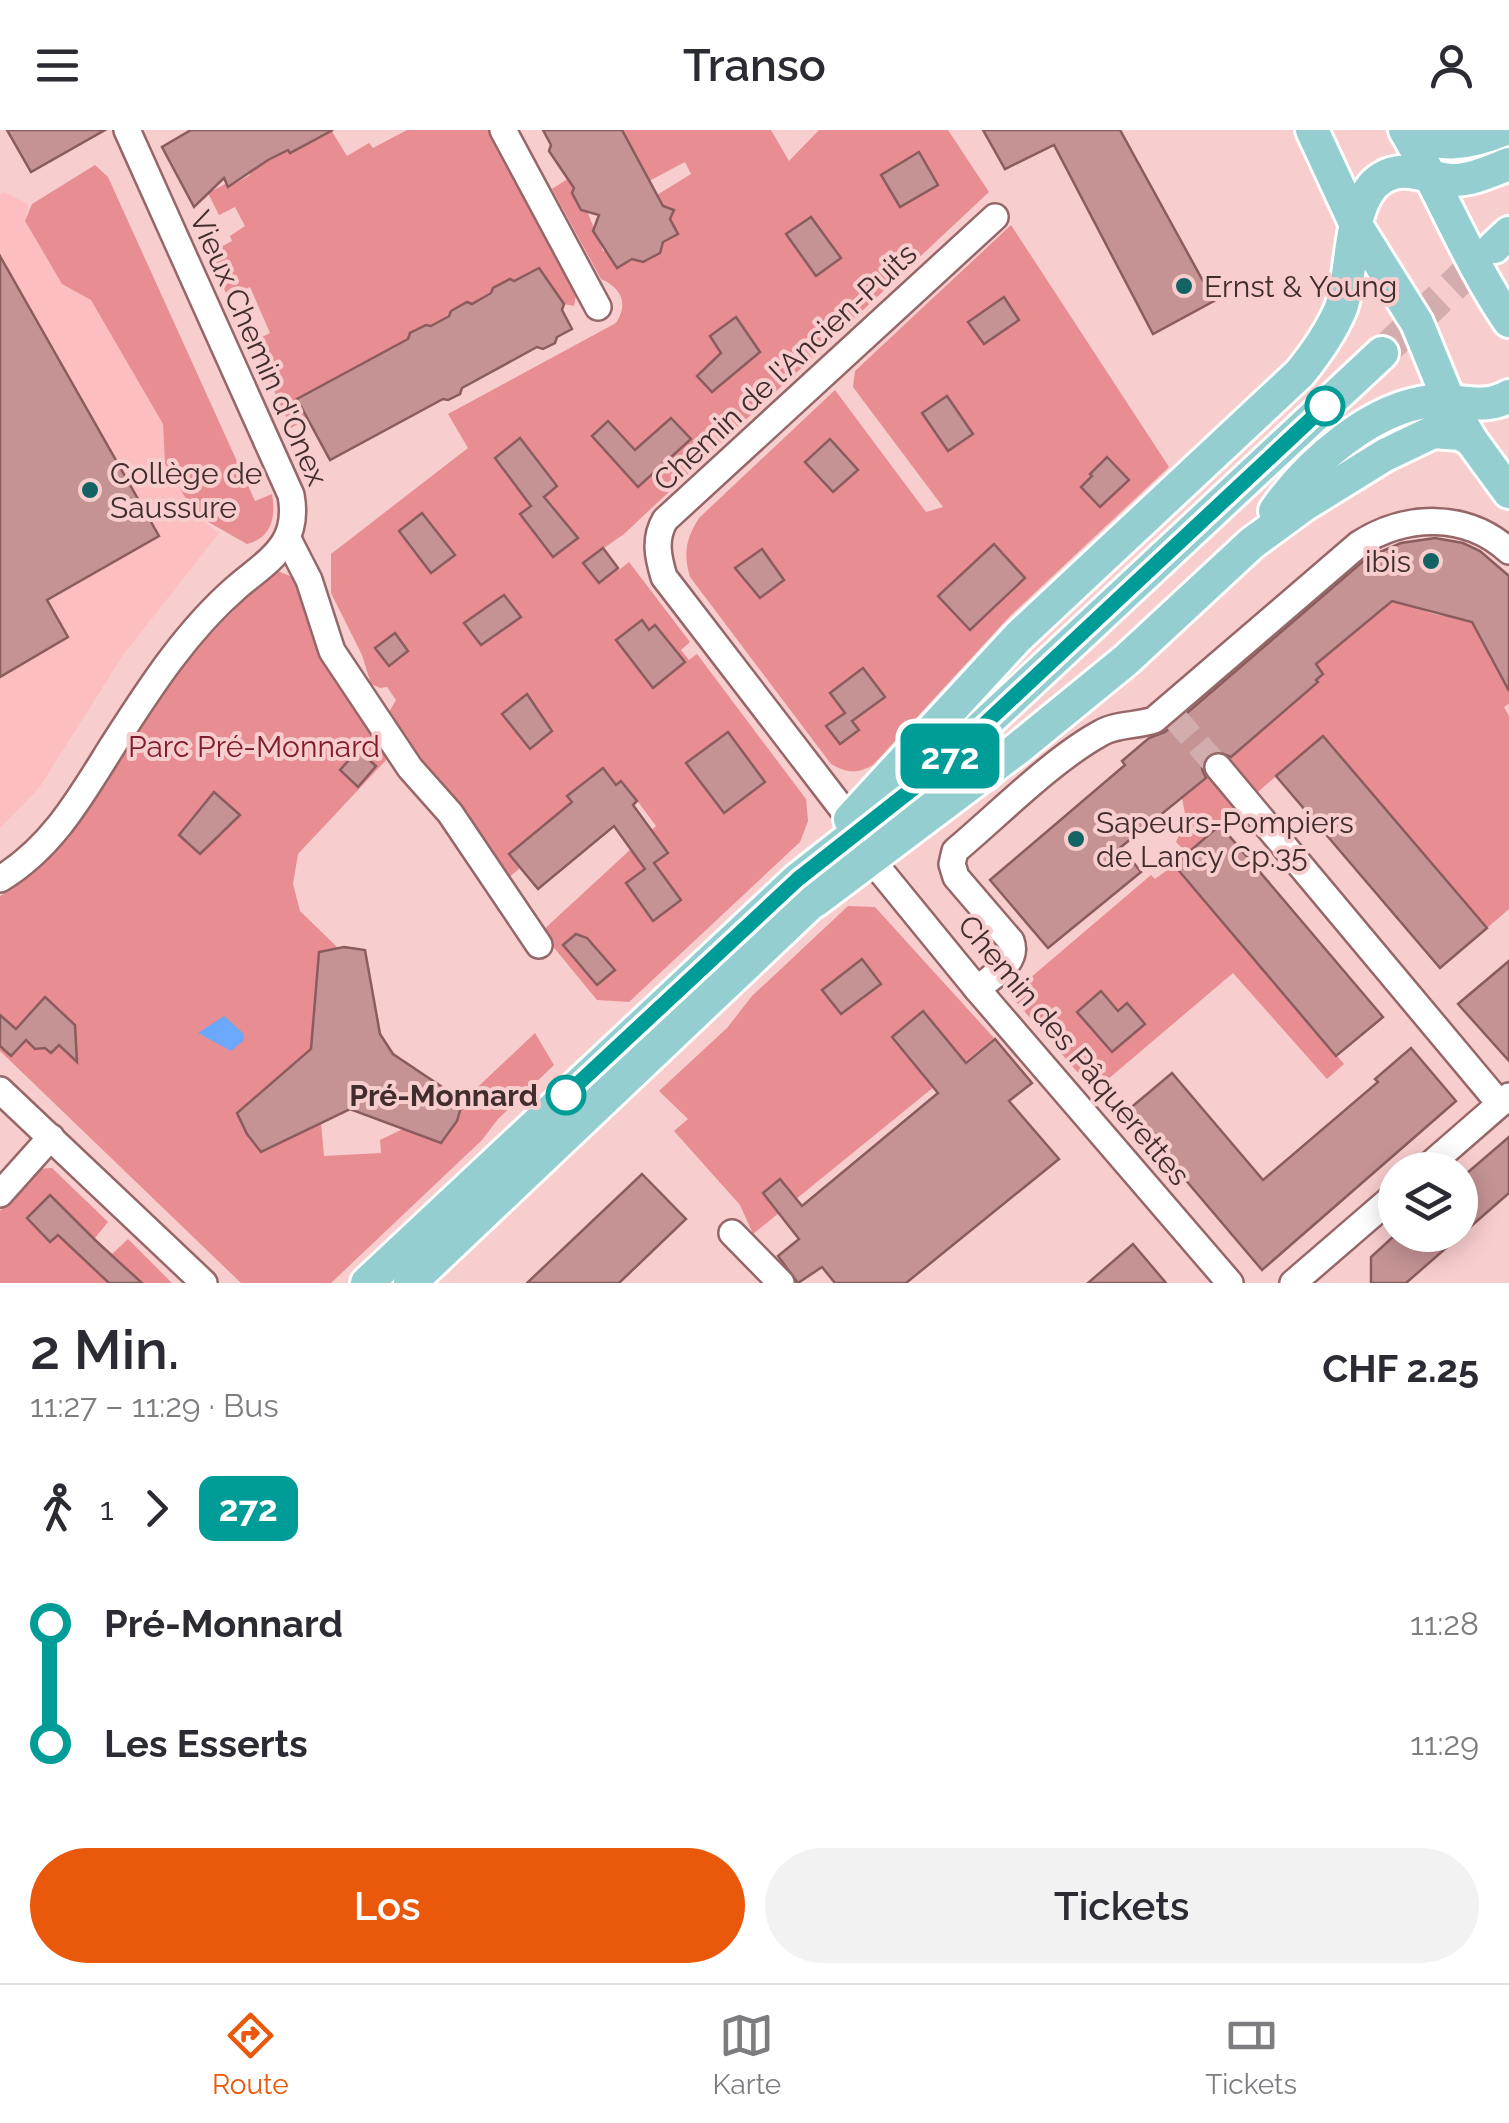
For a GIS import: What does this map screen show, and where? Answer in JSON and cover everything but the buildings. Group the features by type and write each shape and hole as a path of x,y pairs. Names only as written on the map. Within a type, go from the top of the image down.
{"main road":[{"path":"1312,130 1356,224 1417,322 1449,400 1509,492"},
{"path":"1406,130 1439,144 1458,144 1502,130"},
{"path":"1406,130 1483,283 1509,321"},
{"path":"410,1283 806,890 850,819 1018,637 1300,372 1326,340 1342,304 1356,224 1371,187 1382,178 1412,171 1450,180 1509,164"},
{"path":"367,1283 806,890 1382,353"},
{"path":"1252,543 1287,494 1356,434 1400,409 1422,402 1488,404 1509,396"},
{"path":"806,890 870,858 987,773 1099,682 1252,543 1344,479 1412,441 1447,431 1472,440"}],"street":[{"name":"Vieux Chemin d'Onex","path":"127,130 292,495 294,524 288,539 310,580 332,651 410,768 450,814 539,945"},
{"path":"503,130 598,306"},
{"name":"Chemin de l'Ancien-Puits","path":"850,819 664,577 659,560 660,530 665,520 995,217"},
{"path":"977,989 1012,960 1014,950 1011,941 956,877 952,864 955,851 1084,744 1106,730 1136,726 1170,713 1377,532 1408,523 1448,522 1486,535 1509,551"},
{"path":"0,879 55,834 143,698 194,630 288,539"},
{"path":"1218,768 1504,1100 1445,1152"},
{"name":"Chemin des Pâquerettes","path":"870,858 977,989 1230,1283"},
{"path":"0,1090 204,1283"},
{"path":"0,1194 51,1137"},
{"path":"1293,1283 1378,1210"},
{"path":"732,1232 780,1283"}],"shaded area":[{"name":"Collège de Saussure","path":"4,192 28,204 25,222 62,284 91,299 163,424 165,464 196,515 219,533 123,655 39,788 0,828 0,195"}],"green space":[{"path":"331,130 347,156 369,143 373,148 407,130 493,130 577,290 574,306 564,304 539,268 514,281 509,279 472,304 467,302 431,326 410,333 408,339 298,398 308,418 291,428 252,342 270,333 250,287 228,297 208,254 232,241 230,236 245,226 235,207 219,215 208,193 227,183 229,187 250,175 249,171"},
{"path":"622,130 771,130 789,161 819,130 948,130 989,192 624,534 604,548 619,570 629,562 690,642 681,650 689,660 697,654 806,799 808,821 800,842 629,1002 597,1000 541,932 656,826 622,780 616,785 602,768 568,796 572,802 509,854 520,868 506,880 389,712 396,700 387,687 371,684 362,655 331,593 331,554 468,448 448,414 616,323 620,316 621,297 601,279 552,189 569,178 572,193 587,211 603,251 609,253 617,267 636,257 643,262 660,253 659,244 678,234 670,219 672,214 657,195 691,174 685,162 649,181"},
{"path":"95,165 108,177 255,501 272,494 270,525 255,541 247,544 196,515 165,464 163,424 91,300 62,284 25,221 32,204"},
{"path":"1011,225 1169,467 1010,616 873,765 857,771 842,769 831,764 690,577 686,553 689,540 699,518 835,390 926,512 943,507 853,387 855,371"},
{"name":"Parc Pré-Monnard","path":"275,570 295,578 332,669 388,758 298,854 293,884 300,911 338,948 319,953 311,1049 237,1113 247,1134 261,1152 321,1123 324,1156 381,1153 380,1140 403,1129 441,1143 460,1116 463,1101 535,1033 554,1065 498,1119 482,1140 331,1283 241,1283 0,1051 0,896 27,878 70,833 169,682 212,632"},
{"path":"1398,595 1431,613 1467,613 1509,691 1509,704 1504,707 1509,716 1509,909 1487,928 1323,736 1187,853 1176,842 1186,819 1182,798 1317,683 1323,673 1316,664"},
{"path":"1174,865 1344,1064 1327,1079 1233,973 1094,1091 1010,995 1151,875 1155,879"},
{"path":"848,906 875,907 994,1038 753,1234 740,1205 674,1131 688,1119 659,1091"},
{"path":"52,1168 108,1222 95,1238 112,1254 128,1239 172,1283 0,1283 0,1211 38,1169"}],"water":[{"path":"224,1016 244,1034 244,1040 231,1051 198,1033"}],"tunnel":[{"path":"1382,353 1494,247"},
{"path":"1174,717 1218,767"}],"bus line":[{"name":"272","path":"566,1095 798,879 929,776 1325,406"}],"place":[{"name":"Ernst & Young","path":"1184,286"},
{"name":"Collège de Saussure","path":"90,490"},
{"name":"ibis","path":"1431,561"},
{"name":"Sapeurs-Pompiers de Lancy Cp.35","path":"1076,839"},
{"name":"Pré-Monnard","path":"566,1095"}]}
